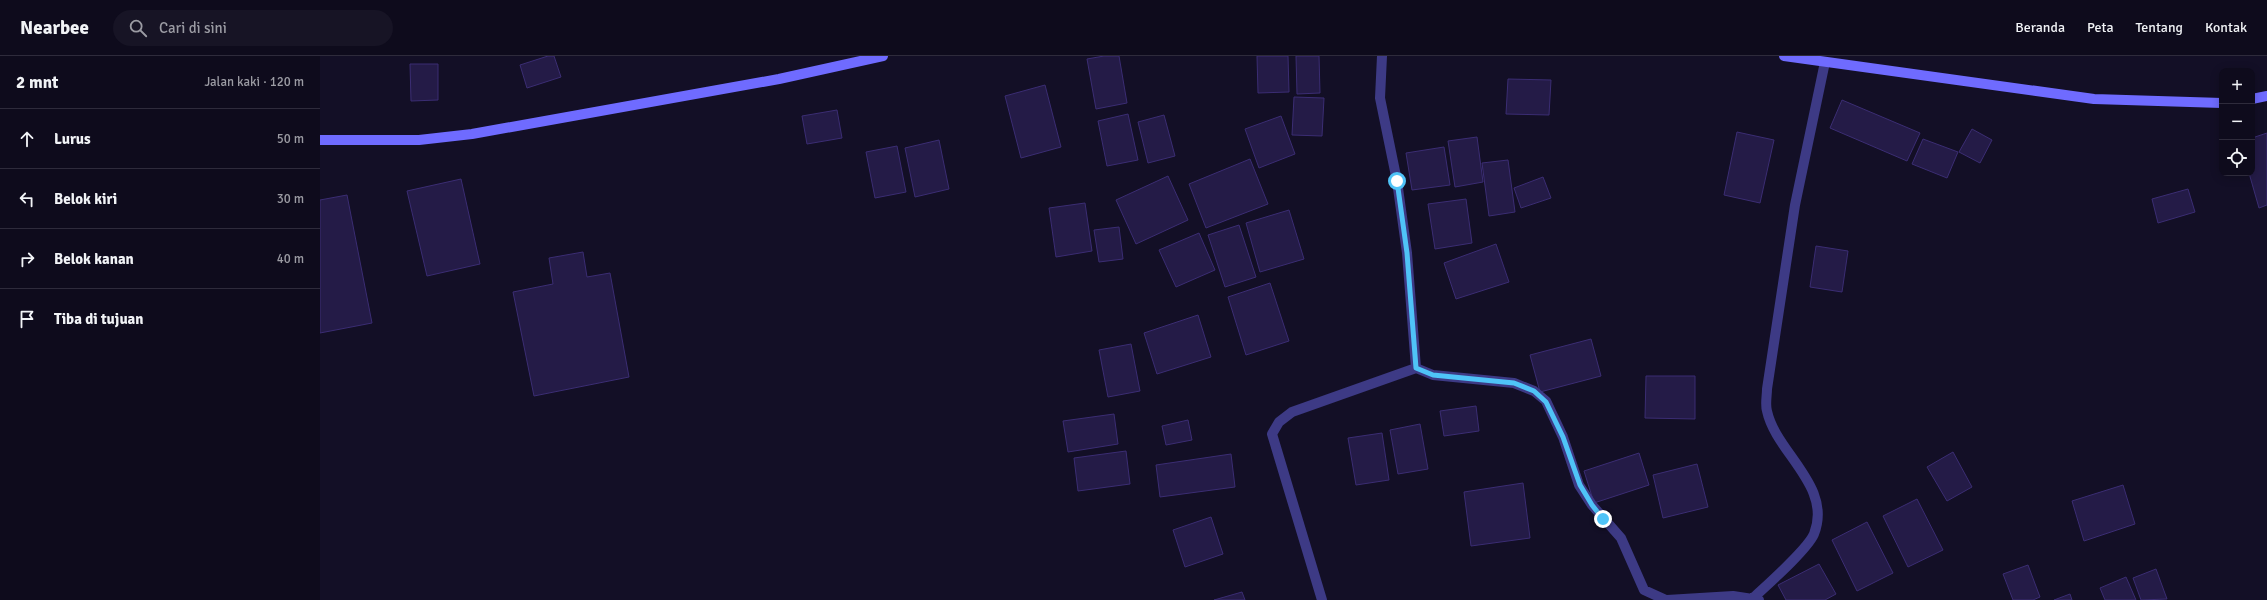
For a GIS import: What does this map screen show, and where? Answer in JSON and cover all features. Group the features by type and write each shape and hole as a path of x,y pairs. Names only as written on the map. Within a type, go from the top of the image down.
{"main road":[{"path":"320,140 420,140 472,134 779,79 883,56"},
{"path":"1784,56 2094,99 2219,103"},
{"path":"2255,98 2267,96"}],"street":[{"path":"1382,56 1380,98 1397,181 1407,253 1416,368"},
{"path":"1322,600 1272,434 1279,422 1292,412 1416,368 1433,375 1514,383 1534,391 1546,402 1563,437 1580,485 1592,505 1621,538 1644,590 1667,600 1732,596 1756,599 1813,535 1818,515 1813,491 1773,426 1766,410 1767,389 1795,205 1825,62"}],"building":[{"path":"548,56 554,56 561,77 527,88 520,65"},
{"path":"1104,56 1119,56 1127,103 1096,109 1087,59"},
{"path":"1257,56 1288,56 1289,92 1258,93"},
{"path":"1296,56 1319,56 1320,93 1297,94"},
{"path":"410,64 438,64 438,100 411,101"},
{"path":"1508,79 1551,80 1549,115 1506,114"},
{"path":"1045,85 1061,147 1021,158 1005,96"},
{"path":"1294,97 1324,98 1322,136 1292,135"},
{"path":"1842,100 1920,133 1907,161 1830,128"},
{"path":"837,110 842,138 807,144 802,116"},
{"path":"1128,114 1138,160 1107,166 1098,121"},
{"path":"1164,115 1175,156 1148,163 1138,122"},
{"path":"1281,116 1295,154 1259,168 1245,129"},
{"path":"1972,129 1992,140 1980,163 1959,152"},
{"path":"1737,132 1774,140 1760,203 1724,195"},
{"path":"2267,133 2267,205 2259,208 2250,176 2255,176 2255,137"},
{"path":"1477,137 1483,182 1455,187 1448,141"},
{"path":"1923,139 1958,152 1947,178 1912,164"},
{"path":"939,140 949,189 915,197 905,148"},
{"path":"897,146 906,192 875,198 866,152"},
{"path":"1444,147 1450,185 1412,190 1406,153"},
{"path":"1250,159 1268,204 1206,228 1189,184"},
{"path":"1508,160 1515,212 1489,216 1482,163"},
{"path":"1168,176 1188,220 1136,244 1116,200"},
{"path":"1543,177 1551,198 1521,208 1514,188"},
{"path":"461,179 480,264 427,276 407,191"},
{"path":"2188,189 2195,212 2158,223 2152,199"},
{"path":"347,195 372,323 320,333 320,200"},
{"path":"1466,199 1472,243 1435,249 1428,204"},
{"path":"1085,203 1092,251 1056,257 1049,208"},
{"path":"1289,210 1304,259 1260,272 1246,223"},
{"path":"1239,225 1256,277 1225,287 1208,235"},
{"path":"1119,227 1123,259 1099,262 1094,230"},
{"path":"1199,233 1215,270 1176,287 1159,250"},
{"path":"1496,244 1509,282 1456,299 1444,263"},
{"path":"1816,246 1848,251 1842,292 1810,287"},
{"path":"583,252 587,277 610,273 629,377 534,396 513,292 553,284 549,258"},
{"path":"1270,283 1289,341 1246,355 1228,297"},
{"path":"1198,315 1211,357 1157,374 1144,333"},
{"path":"1591,339 1601,376 1540,392 1530,355"},
{"path":"1131,344 1140,391 1108,397 1099,350"},
{"path":"1646,376 1695,376 1695,419 1645,418"},
{"path":"1476,406 1479,431 1444,436 1440,411"},
{"path":"1114,414 1118,444 1068,452 1063,421"},
{"path":"1188,420 1192,440 1166,445 1162,426"},
{"path":"1420,424 1428,469 1398,474 1390,430"},
{"path":"1382,433 1389,480 1356,485 1348,438"},
{"path":"1126,451 1130,484 1078,491 1074,458"},
{"path":"1953,452 1972,487 1947,501 1927,467"},
{"path":"1639,453 1649,485 1594,503 1584,471"},
{"path":"1231,454 1235,487 1160,497 1156,465"},
{"path":"1697,464 1708,507 1663,518 1653,475"},
{"path":"1523,483 1530,538 1471,546 1464,492"},
{"path":"2123,485 2135,524 2084,541 2072,501"},
{"path":"1917,499 1943,550 1908,567 1883,516"},
{"path":"1211,517 1223,554 1185,567 1173,530"},
{"path":"1867,522 1893,573 1857,591 1832,540"},
{"path":"1819,564 1836,594 1825,600 1786,600 1778,585"},
{"path":"2028,565 2040,597 2033,600 2013,600 2003,574"},
{"path":"2156,569 2167,599 2141,600 2133,578"},
{"path":"2126,577 2136,600 2105,600 2100,588"},
{"path":"1242,592 1245,600 1214,600"},
{"path":"2070,594 2072,600 2054,600"}],"route":[{"path":"1397,181 1407,253 1416,368 1433,375 1514,383 1534,391 1546,402 1563,437 1580,485 1592,505 1603,519"}]}
